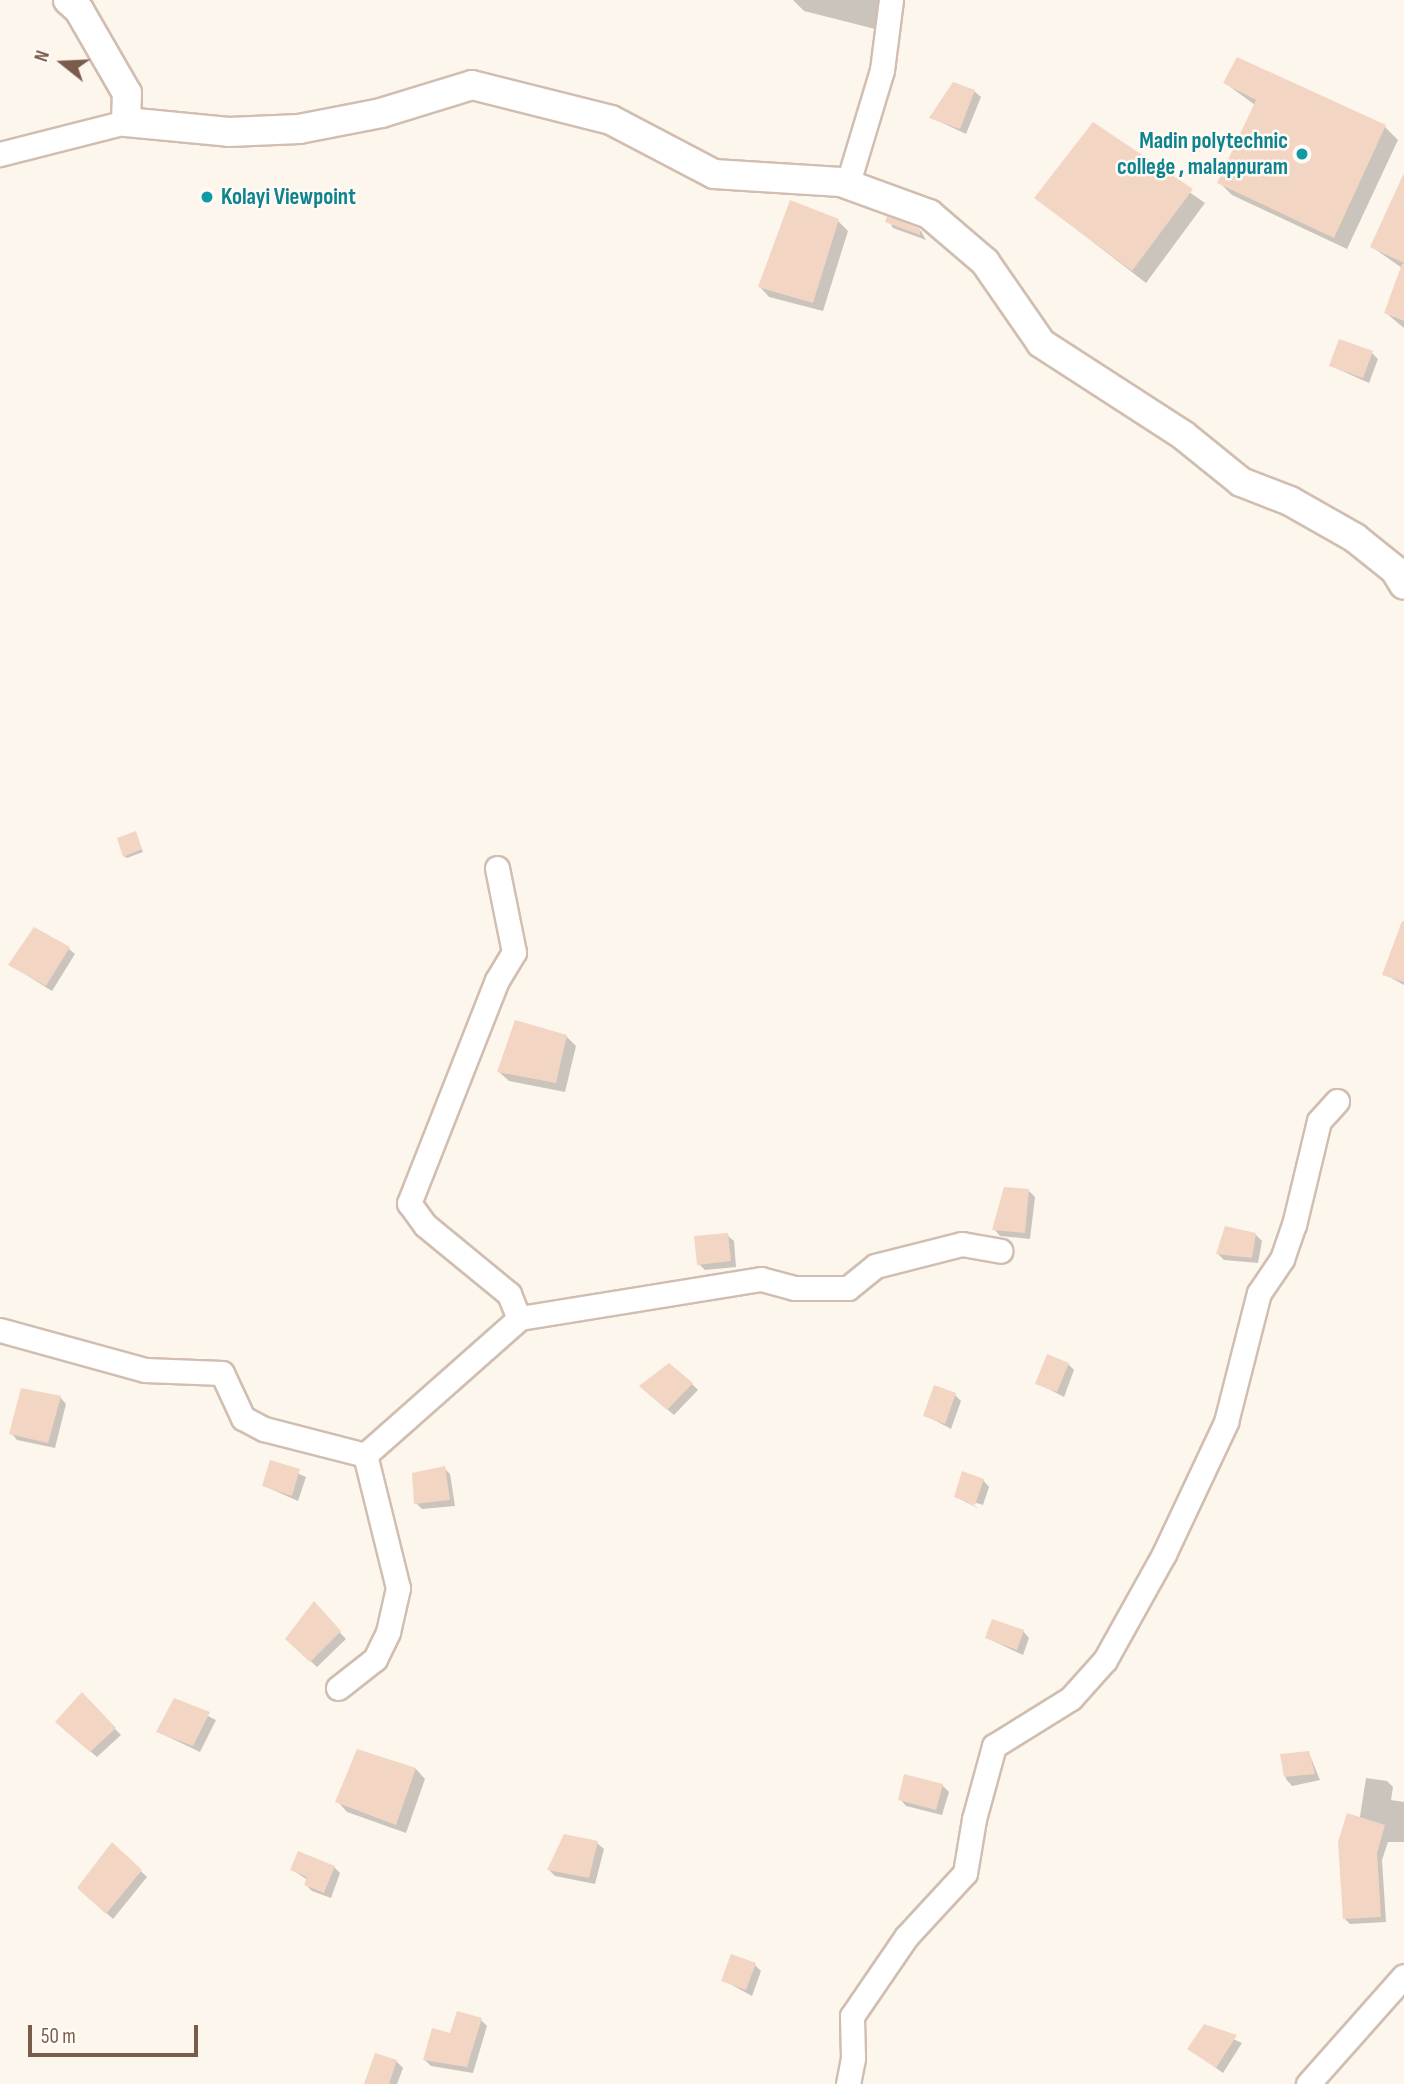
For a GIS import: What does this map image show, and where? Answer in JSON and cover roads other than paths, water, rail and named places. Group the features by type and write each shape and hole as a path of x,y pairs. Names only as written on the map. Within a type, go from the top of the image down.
{"street":[{"path":"68,0 79,10 127,93 126,122"},
{"path":"847,186 882,70 891,0"},
{"path":"0,154 126,122 229,132 299,130 381,113 472,85 611,120 714,174 841,182 929,214 985,262 1041,343 1183,435 1241,482 1290,501 1355,538 1395,570 1404,585"},
{"path":"497,868 514,952 497,980 409,1203 425,1225 509,1294 519,1319"},
{"path":"848,2084 853,2058 852,2016 906,1937 965,1873 974,1819 989,1778 994,1746 1071,1698 1105,1660 1164,1554 1226,1422 1259,1293 1282,1259 1290,1237 1319,1121 1337,1101"},
{"path":"365,1455 519,1319 761,1279 795,1288 848,1288 875,1266 962,1244 1000,1251"},
{"path":"0,1330 145,1370 222,1373 243,1418 264,1429 365,1455"},
{"path":"338,1688 375,1659 387,1632 398,1588 365,1455"},
{"path":"1307,2084 1404,1976"}],"place":[{"name":"Madin polytechnic college , malappuram","path":"1302,154"},
{"name":"Kolayi Viewpoint","path":"207,197"}]}
